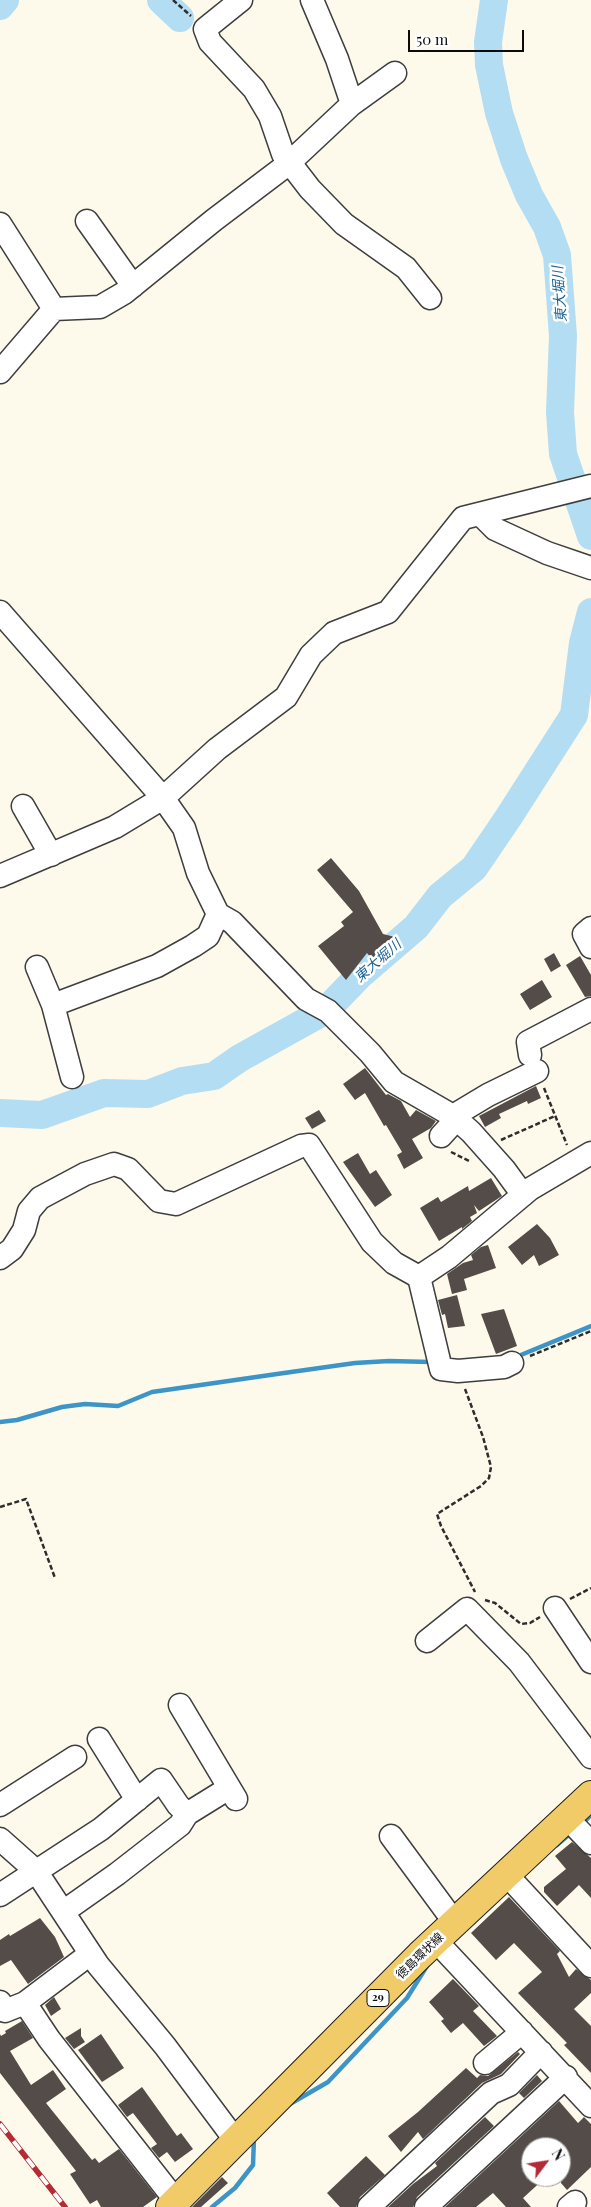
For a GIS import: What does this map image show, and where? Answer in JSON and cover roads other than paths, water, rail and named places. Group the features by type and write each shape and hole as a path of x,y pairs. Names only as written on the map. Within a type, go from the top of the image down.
{"main road":[{"name":"徳島環状線","path":"173,2204 444,1940 512,1881 578,1830 591,1795"}],"street":[{"path":"241,0 205,29 210,42 254,89 270,116 288,164 344,224 406,268 430,298"},
{"path":"312,0 337,59 352,104"},
{"path":"0,372 54,309 100,307 134,286 214,220 288,164 352,104 395,73"},
{"path":"88,221 134,286"},
{"path":"0,224 54,309"},
{"path":"0,876 115,827 162,798 218,749 286,697 311,655 334,633 388,612 463,518 581,489"},
{"path":"481,514 495,529 547,553 591,568"},
{"path":"0,612 162,798 184,828 198,873 218,914 232,922 306,999 326,1009 370,1053 394,1082 456,1114 471,1132 489,1147 499,1170 523,1195"},
{"path":"23,806 51,855"},
{"path":"53,1005 157,966 208,936 218,914"},
{"path":"591,928 584,934 591,947"},
{"path":"37,967 53,1005 72,1077"},
{"path":"441,1136 451,1124 456,1114 488,1095 533,1063 528,1042 591,1009"},
{"path":"0,1258 12,1249 24,1230 29,1211 40,1198 85,1174 114,1164 128,1169 159,1201 176,1204 301,1146 309,1145 372,1242 394,1263 419,1277 446,1365 504,1367 512,1363"},
{"path":"419,1277 449,1257 530,1188 579,1156"},
{"path":"554,1608 591,1662"},
{"path":"427,1641 467,1609 519,1662 591,1757"},
{"path":"63,1912 118,1874 180,1825 187,1814 233,1793 182,1716"},
{"path":"98,1739 137,1800"},
{"path":"0,1806 75,1757"},
{"path":"0,1895 101,1829 161,1780 178,1806 187,1814"},
{"path":"391,1836 444,1940 522,2032 591,2106"},
{"path":"0,1840 36,1871 90,1954 165,2046 236,2141"},
{"path":"512,1881 591,1966"},
{"path":"0,2002 5,2011 25,2004 90,1954"},
{"path":"25,2004 49,2039 173,2204"},
{"path":"485,2062 522,2032"},
{"path":"369,2207 490,2093 509,2085 541,2052"},
{"path":"426,2207 566,2077"}],"waterway":[{"path":"0,6 5,0"},
{"path":"161,0 180,18"},
{"name":"東大堀川","path":"494,0 488,42 489,65 499,113 514,159 529,195 547,227 557,255 563,336 560,412 563,454 591,536"},
{"name":"東大堀川","path":"0,1113 42,1115 104,1093 148,1094 182,1081 214,1076 240,1058 321,1013 333,1003 359,976 416,927 440,896 474,868 508,818 574,715 583,643 591,612"},
{"path":"516,1357 591,1326"},
{"path":"0,1422 17,1420 62,1407 85,1404 118,1406 152,1392 355,1363 389,1361 431,1362"},
{"path":"582,1824 591,1815"},
{"path":"557,1845 572,1832"},
{"path":"290,2104 328,2082 407,1998 427,1966"},
{"path":"212,2207 235,2188 253,2165 254,2138"}],"railway":[{"path":"0,2124 65,2207"}]}
